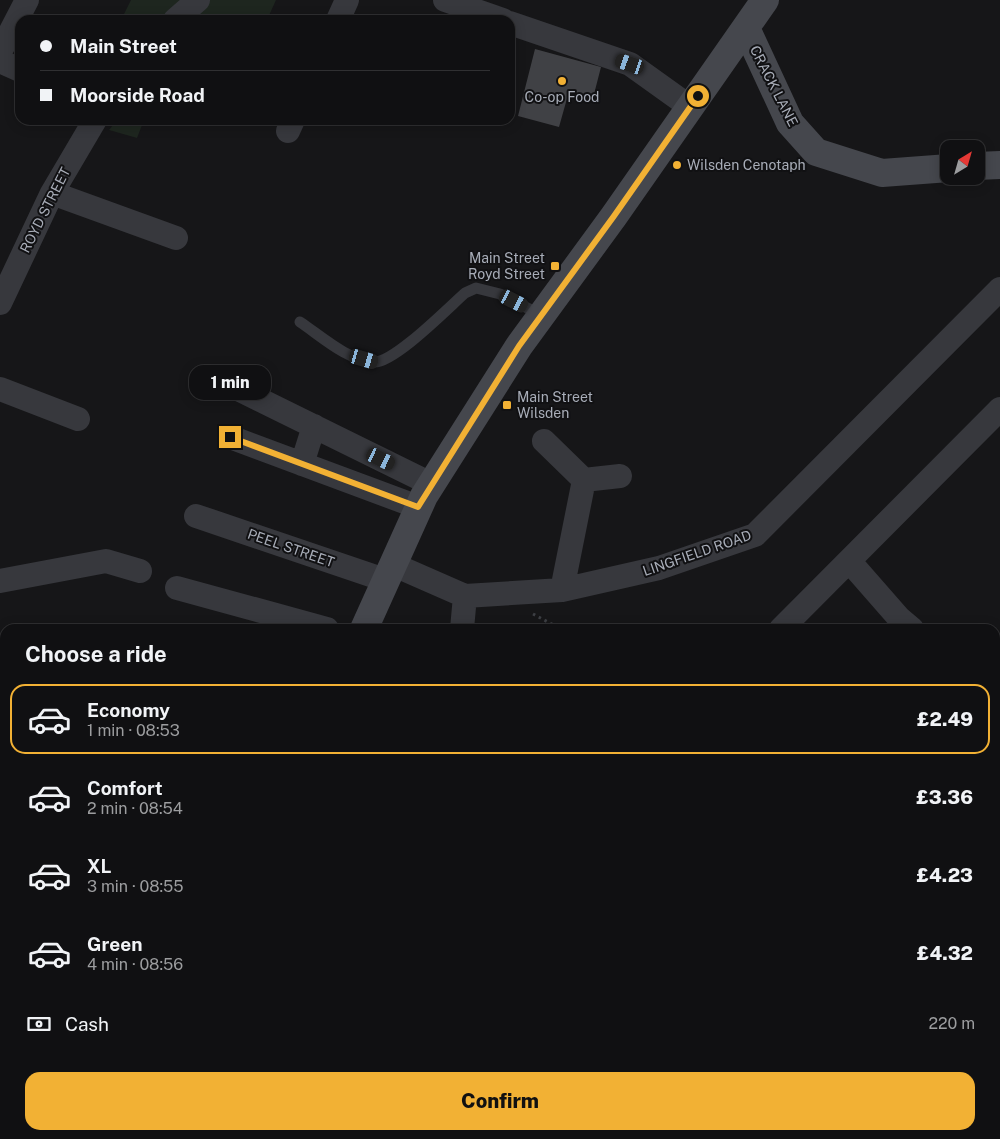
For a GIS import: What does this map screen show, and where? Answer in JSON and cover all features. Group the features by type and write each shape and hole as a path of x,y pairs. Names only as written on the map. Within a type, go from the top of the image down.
{"street":[{"path":"19,15 27,0"},
{"path":"181,15 198,0"},
{"path":"340,15 347,0"},
{"path":"445,0 488,15"},
{"path":"366,624 418,507 431,484 519,346 614,216 746,28 760,2"},
{"path":"0,52 15,23"},
{"path":"515,24 630,64 690,107"},
{"name":"CRACK LANE","path":"746,28 790,123 816,152 882,172 940,169"},
{"path":"0,61 15,68"},
{"name":"ROYD STREET","path":"0,303 52,193 92,125"},
{"path":"985,165 1000,164"},
{"path":"52,193 176,238"},
{"name":"LINGFIELD ROAD","path":"388,572 465,596 562,590 659,568 755,535 1000,289"},
{"path":"236,388 431,484"},
{"path":"0,389 78,419"},
{"path":"786,624 850,562 1000,409"},
{"path":"302,464 314,426"},
{"path":"230,437 418,507"},
{"path":"544,441 584,480"},
{"path":"584,480 620,476"},
{"path":"562,590 584,480"},
{"name":"PEEL STREET","path":"196,516 388,572"},
{"path":"0,582 106,561 140,571"},
{"path":"850,562 906,624"},
{"path":"177,588 310,624"},
{"path":"462,624 465,596"}],"lane":[{"path":"300,322 352,356 375,362 396,355 465,293 476,288 500,294 541,315"}],"shaded area":[{"path":"131,0 276,0 269,15 124,15"},
{"path":"113,125 142,125 137,138 109,130"}],"building":[{"name":"Co-op Food","path":"535,49 601,67 592,102 568,95 559,127 518,116"}],"place":[{"name":"Co-op Food","path":"562,81"},
{"name":"Wilsden Cenotaph","path":"677,165"},
{"name":"Main Street Royd Street","path":"555,266"},
{"name":"Main Street Wilsden","path":"507,405"}],"route":[{"path":"230,437 418,507 519,346 614,216 698,96"}]}
